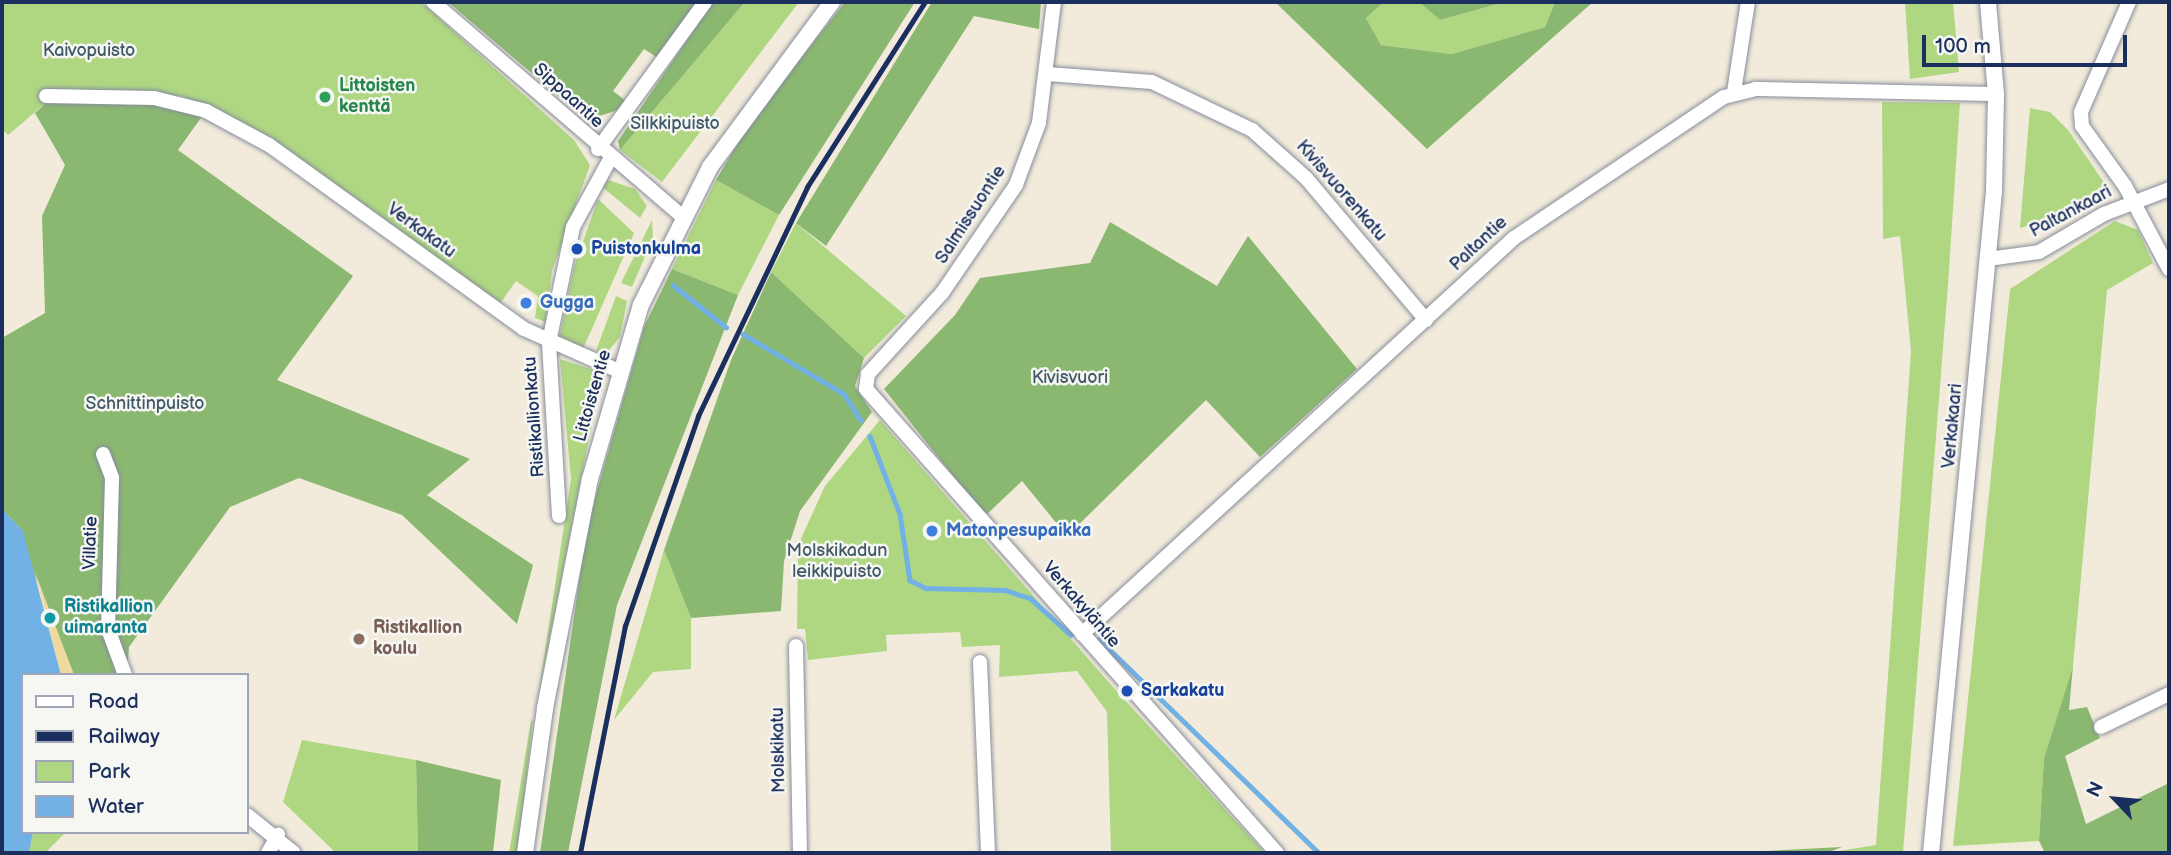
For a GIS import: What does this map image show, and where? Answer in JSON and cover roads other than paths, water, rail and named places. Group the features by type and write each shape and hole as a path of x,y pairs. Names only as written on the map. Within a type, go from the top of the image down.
{"street":[{"name":"Sippaantie","path":"433,2 604,154 681,215"},
{"name":"Ristikallionkatu","path":"559,516 549,342 573,227 604,154 705,2"},
{"name":"Littoistentie","path":"525,853 545,708 590,479 619,371 681,215 759,93 832,2"},
{"name":"Salmissuontie","path":"866,379 942,293 1003,208 1033,144 1048,74 1054,2"},
{"path":"1748,2 1734,92 1996,93"},
{"name":"Verkakaari","path":"1931,853 1987,259 1996,93 1988,2"},
{"path":"2129,2 2081,119 2169,269"},
{"name":"Kivisvuorenkatu","path":"1048,74 1152,82 1237,120 1306,178 1426,320"},
{"name":"Paltantie","path":"1082,634 1535,220 1734,92"},
{"name":"Verkakatu","path":"46,96 154,98 206,111 269,145 549,342 619,371"},
{"name":"Paltankaari","path":"1987,259 2039,252 2132,202 2169,189"},
{"name":"Verkakyläntie","path":"866,379 871,398 1277,853"},
{"name":"Villatie","path":"103,454 112,478 108,629 124,673"},
{"name":"Molskikatu","path":"796,646 800,853"},
{"path":"980,662 988,853"},
{"path":"2101,727 2169,694"},
{"path":"248,816 278,835 294,853"},
{"path":"268,853 278,835"}],"water":[{"path":"2,509 23,531 60,673 21,673 21,834 33,834 29,853 2,853"}],"waterway":[{"path":"673,285 726,327"},
{"path":"743,334 844,394 861,420"},
{"path":"870,436 900,514 910,580 926,588 1005,590 1030,598 1071,635"},
{"path":"1099,639 1319,853"}],"railway":[{"path":"580,853 625,626 698,416 807,187 925,2"}],"place":[{"name":"Littoisten kenttä","path":"325,97"},
{"name":"Puistonkulma","path":"577,249"},
{"name":"Gugga","path":"526,303"},
{"name":"Matonpesupaikka","path":"932,531"},
{"name":"Ristikallion uimaranta","path":"50,618"},
{"name":"Ristikallion koulu","path":"359,639"},
{"name":"Sarkakatu","path":"1127,691"}],"park label":[{"name":"Kaivopuisto","path":"89,51"},
{"name":"Silkkipuisto","path":"675,124"},
{"name":"Kivisvuori","path":"1070,378"},
{"name":"Schnittinpuisto","path":"145,404"},
{"name":"Molskikadun leikkipuisto","path":"837,562"}]}
